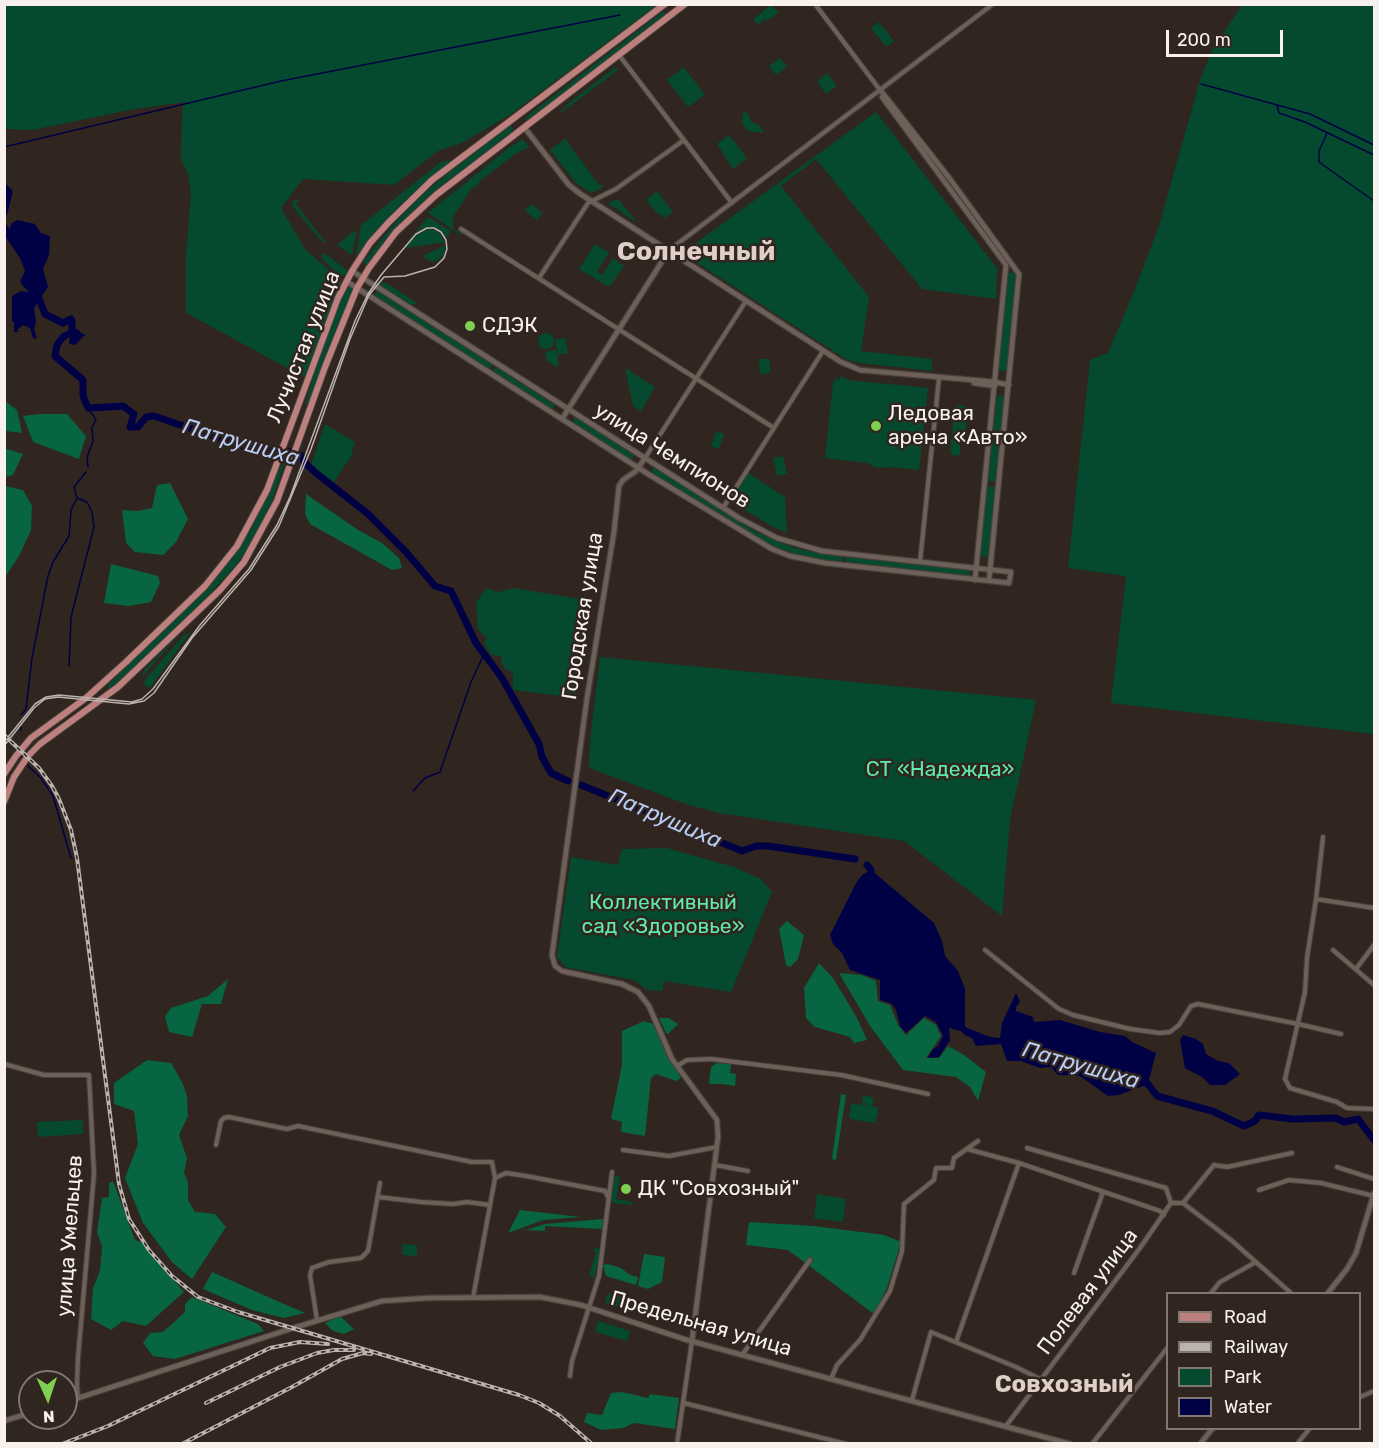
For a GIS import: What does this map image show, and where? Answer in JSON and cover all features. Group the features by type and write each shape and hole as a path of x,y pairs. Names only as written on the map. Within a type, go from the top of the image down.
{"main road":[{"name":"Лучистая улица","path":"4,802 14,777 28,756 40,744 115,690 220,590 244,562 271,513 329,356 357,288 384,247 407,221 436,195 685,4"},
{"name":"Лучистая улица","path":"4,774 32,738 86,698 126,662 205,586 230,557 255,516 346,281 370,243 432,180 664,5"},
{"path":"516,118 524,127"},
{"path":"115,690 108,690 106,686 126,662"}],"street":[{"path":"814,4 1005,263 1006,274 975,580"},
{"path":"562,419 674,245 993,4"},
{"path":"664,5 671,15"},
{"path":"619,55 732,203"},
{"path":"879,91 950,179 1019,272 989,581"},
{"path":"524,127 568,185 590,202 841,362 860,370 1009,385"},
{"path":"539,278 590,202 616,189 684,140"},
{"path":"461,229 774,428"},
{"path":"1006,274 1011,270 1019,272"},
{"name":"улица Чемпионов","path":"346,281 744,533 790,556 843,566 1009,583 1011,572 841,554 787,543 723,508 352,271"},
{"path":"645,458 746,301"},
{"path":"723,508 823,351"},
{"path":"920,562 942,378"},
{"name":"Городская улица","path":"645,458 619,486 552,951 553,963 558,969 568,974 622,984 638,992 649,1006 668,1052 677,1066"},
{"path":"1323,837 1307,958 1305,992 1285,1079 1290,1088 1337,1102 1347,1108 1374,1109"},
{"path":"1316,899 1374,908"},
{"path":"1356,969 1374,945"},
{"path":"985,950 1059,1009 1113,1025 1167,1033 1179,1025 1191,1006 1198,1004 1341,1034"},
{"path":"1333,950 1374,984"},
{"path":"677,1442 719,1124 715,1115 677,1066 687,1060 711,1059 841,1075 928,1094"},
{"name":"улица Умельцев","path":"4,1064 44,1075 89,1075 94,1174 78,1370"},
{"path":"216,1145 221,1121 229,1117 287,1129 298,1126 472,1162 492,1162 495,1178 474,1298"},
{"path":"831,1378 837,1365 860,1340 890,1291 902,1251 904,1204 934,1180 936,1168 952,1168 954,1158 978,1141"},
{"path":"623,1150 669,1156 717,1147"},
{"path":"1027,1148 1166,1188 1171,1203 1183,1203 1231,1240 1291,1292"},
{"path":"966,1149 1019,1163 1160,1211 1164,1215"},
{"path":"1183,1203 1214,1165 1227,1167 1292,1153"},
{"path":"956,1342 1019,1163"},
{"path":"715,1165 748,1171"},
{"path":"1337,1167 1374,1179"},
{"path":"570,1376 572,1361 599,1276 612,1172"},
{"path":"495,1178 506,1173 526,1176 605,1191 608,1197"},
{"path":"1259,1190 1289,1180 1321,1183 1374,1195 1356,1253 1347,1269 1328,1292"},
{"path":"78,1398 317,1320 310,1275 312,1268 329,1262 361,1258 368,1251 380,1183"},
{"path":"1074,1273 1103,1192"},
{"path":"378,1197 421,1202 453,1204 467,1202 490,1205"},
{"name":"Полевая улица","path":"1006,1426 1171,1203"},
{"path":"742,1355 810,1260"},
{"path":"1211,1292 1221,1282 1256,1262"},
{"name":"Предельная улица","path":"317,1320 382,1301 545,1298 589,1308 742,1355 1070,1443"},
{"path":"912,1400 931,1332 1016,1366 1042,1380"},
{"path":"1092,1443 1166,1348"},
{"path":"684,1402 846,1443"},
{"path":"1200,1443 1211,1430"},
{"path":"1297,1443 1308,1430"},
{"path":"1044,1443 1047,1437"}],"green space":[{"path":"4,5 657,5 511,114 462,143 438,151 394,185 303,179 281,208 305,249 340,280 341,284 304,377 186,313 186,255 191,193 188,174 181,160 182,111 185,102 135,109 32,130 7,129 4,126"},
{"path":"771,5 779,12 758,25 753,19"},
{"path":"1242,5 1374,5 1374,734 1111,703 1126,576 1068,568 1090,360 1108,353 1159,226 1200,80 1212,50"},
{"path":"664,11 666,14 529,120 525,120 527,116"},
{"path":"879,22 894,41 886,47 871,28"},
{"path":"780,58 787,67 776,75 769,66"},
{"path":"616,67 618,70 560,112 571,101"},
{"path":"684,67 705,95 688,107 667,80"},
{"path":"827,73 837,86 826,94 817,81"},
{"path":"746,111 752,122 759,125 764,133 748,131 742,124 743,113"},
{"path":"876,112 997,268 996,299 922,289 816,159 781,186 869,297 861,351 932,359 932,371 847,360 682,253"},
{"path":"510,125 514,130 435,191 400,225 367,265 363,262 416,201"},
{"path":"729,135 747,158 733,169 717,144"},
{"path":"566,138 599,185 603,185 602,188 591,193 576,183 550,150"},
{"path":"523,139 529,147 517,153 472,188 453,217 453,229 463,233 461,235 428,213 510,147"},
{"path":"457,159 402,203 374,233 356,257 361,225 441,162"},
{"path":"657,191 673,212 665,218 646,200"},
{"path":"296,199 299,201 296,204 326,243 322,242 293,207 292,204"},
{"path":"618,199 638,223 607,203"},
{"path":"531,204 543,213 537,220 525,211"},
{"path":"428,217 451,231 447,237 438,228 426,227 417,231 403,246"},
{"path":"428,229 438,231 446,242 405,248 418,234"},
{"path":"355,230 356,235 352,255 337,245"},
{"path":"595,244 609,253 597,272 602,275 613,258 624,266 611,285 607,286 579,269"},
{"path":"446,245 444,254 438,260 433,262 424,258 424,255"},
{"path":"322,254 326,254 347,270 347,274 344,276 335,271 322,259"},
{"path":"1009,273 1017,274 1008,371 998,370 1008,277"},
{"path":"382,282 417,303 412,305 380,285"},
{"path":"348,287 352,289 352,292 308,404 305,405 321,350"},
{"path":"377,291 493,365 489,370 374,295"},
{"path":"546,333 554,341 546,349 538,341"},
{"path":"565,338 568,353 558,355 555,340"},
{"path":"556,350 559,366 547,361 545,352"},
{"path":"759,359 770,359 770,373 760,374"},
{"path":"495,367 555,405 552,410 492,372"},
{"path":"625,368 655,387 641,411 633,406"},
{"name":"Ледовая арена «Авто»","path":"841,376 848,380 928,388 919,470 877,468 867,463 825,458 833,382 836,378 839,380"},
{"path":"997,396 1006,396 997,482 988,481"},
{"path":"5,401 17,410 22,433 5,431"},
{"path":"957,405 966,406 968,409 966,430 960,435 960,454 957,456 950,452"},
{"path":"67,414 86,436 79,459 33,442 23,416"},
{"path":"575,417 634,455 631,460 572,423"},
{"path":"325,424 355,442 353,454 333,483 311,465"},
{"path":"716,431 724,434 719,449 711,446"},
{"path":"4,448 23,454 13,475 5,477"},
{"path":"783,456 787,474 777,476 773,458"},
{"path":"285,462 271,503 237,564 194,611 115,686 108,688 108,685 224,567 252,528"},
{"path":"654,467 756,532 792,547 843,556 842,562 815,559 776,548 650,473"},
{"path":"747,472 785,497 787,533 730,501"},
{"path":"170,483 188,519 176,542 163,555 135,552 126,543 122,510 138,511 152,508 157,485"},
{"path":"5,486 23,490 32,506 31,530 19,556 5,577"},
{"path":"987,486 996,487 989,557 980,556"},
{"path":"306,494 358,530 382,543 399,558 402,568 392,570 310,524 305,514"},
{"path":"846,557 970,570 969,576 845,562"},
{"path":"111,564 158,576 160,583 151,602 129,606 104,603"},
{"path":"486,588 498,592 514,588 591,601 576,698 513,690 513,672 502,665 501,656 491,655 485,645 487,638 478,630 476,603"},
{"path":"191,631 150,688 146,686 143,682 183,636"},
{"path":"179,635 142,677 144,670"},
{"name":"СТ «Надежда»","path":"600,657 1036,700 1010,820 1002,916 904,841 719,813 686,804 589,768"},
{"name":"Коллективный сад «Здоровье»","path":"667,848 734,867 761,879 772,892 731,992 664,981 662,991 647,990 634,980 565,967 557,957 571,857 618,865 622,849"},
{"path":"787,921 804,935 798,959 790,967 786,965 779,929"},
{"path":"819,963 833,978 857,1018 867,1040 854,1043 850,1037 815,1027 806,1018 804,988"},
{"path":"839,973 862,975 876,981 878,1001 890,1005 898,1025 906,1035 924,1018 936,1025 941,1036 926,1058 939,1058 948,1046 986,1072 978,1101 970,1087 956,1077 903,1070 870,1026"},
{"path":"228,979 221,1004 202,1004 192,1037 169,1032 165,1016 171,1008 208,996"},
{"path":"659,1018 669,1018 678,1024 668,1034"},
{"path":"644,1021 653,1024 681,1078 676,1081 656,1074 651,1078 645,1136 621,1132 622,1122 611,1119 622,1065 622,1031"},
{"path":"147,1060 171,1063 187,1096 188,1116 179,1135 187,1158 184,1173 188,1182 188,1200 195,1212 215,1214 226,1227 192,1279 172,1262 143,1223 125,1178 138,1144 134,1111 114,1104 114,1083"},
{"path":"717,1063 731,1064 730,1073 736,1074 735,1086 709,1084 711,1067"},
{"path":"841,1094 846,1095 836,1160 832,1159"},
{"path":"863,1095 874,1098 872,1106 879,1108 875,1123 849,1117 851,1104 870,1105 862,1103"},
{"path":"83,1120 83,1134 38,1137 37,1122"},
{"path":"614,1176 620,1177 616,1199 632,1202 632,1205 613,1203 610,1199"},
{"path":"113,1181 135,1240 143,1243 184,1292 146,1326 123,1321 111,1330 91,1319 93,1288 100,1271 102,1247 97,1232 102,1198 109,1197 109,1183"},
{"path":"817,1194 846,1199 843,1222 814,1218"},
{"path":"520,1210 581,1217 543,1220 508,1233"},
{"path":"603,1219 602,1229 545,1226 545,1231 526,1230 545,1224"},
{"path":"749,1222 814,1226 884,1235 901,1242 887,1288 874,1314 788,1250 746,1245"},
{"path":"403,1244 417,1245 417,1256 402,1255"},
{"path":"594,1248 601,1249 594,1278 589,1276 596,1252"},
{"path":"644,1254 665,1257 662,1282 648,1289 638,1286"},
{"path":"608,1264 638,1277 636,1285 606,1276 603,1265"},
{"path":"212,1272 305,1313 284,1318 252,1310 203,1289"},
{"path":"608,1293 638,1302 635,1313 605,1303"},
{"path":"192,1297 258,1324 264,1331 175,1359 153,1356 143,1343 150,1333 163,1332 185,1312 185,1304"},
{"path":"340,1316 354,1329 344,1334 333,1331 325,1323"},
{"path":"598,1321 630,1331 627,1341 595,1332"},
{"path":"622,1392 648,1398 650,1394 679,1398 675,1429 634,1423 623,1428 601,1430 584,1422 587,1413 602,1415 611,1393"}],"water":[{"path":"17,220 35,224 41,233 50,236 49,255 43,269 48,287 34,308 36,322 34,329 37,339 33,338 30,328 23,325 17,330 19,332 14,332 12,321 12,296 21,291 29,292 20,281 25,271 20,258 5,236 12,223"},
{"path":"71,326 74,330 77,329 86,334 75,345 69,344 70,333 66,334 72,328"},
{"path":"871,870 934,923 942,941 945,956 958,971 965,989 965,1027 990,1037 1000,1038 1002,1023 1016,993 1020,1002 1016,1011 1033,1017 1034,1022 1060,1020 1100,1032 1125,1036 1132,1042 1156,1053 1148,1084 1119,1095 1108,1096 1080,1076 1058,1075 1051,1067 1040,1068 1021,1061 1007,1061 1001,1044 976,1046 972,1038 961,1031 949,1028 950,1040 939,1057 928,1058 943,1036 936,1022 925,1016 906,1033 900,1026 892,1004 880,1000 880,980 850,970 842,953 833,944 830,935 856,883 862,875"},
{"path":"1183,1035 1196,1039 1203,1044 1206,1054 1218,1061 1229,1063 1240,1074 1225,1085 1210,1085 1202,1077 1185,1068 1180,1040"}],"waterway":[{"path":"4,147 281,81 620,15"},
{"path":"1201,84 1310,114 1374,145"},
{"path":"1277,105 1279,113 1305,122 1374,155"},
{"path":"1327,133 1319,151 1319,162 1374,201"},
{"name":"Патрушиха","path":"4,187 9,192 4,213"},
{"name":"Патрушиха","path":"4,227 8,233 16,237"},
{"name":"Патрушиха","path":"36,291 45,314 63,323 71,319 72,321 72,332 63,337 57,345 55,356 83,380 83,396 88,408 123,406 134,414 130,427 138,427 146,417 154,416 242,446 261,451 287,451 302,456 304,462 316,473 367,513 406,552 435,586 451,591 476,643 502,678 539,744 542,757 551,773 568,781"},
{"path":"88,408 96,420 92,427 93,441 87,457 88,467"},
{"path":"69,666 71,617 94,527 92,512 87,502 77,498 74,487 86,472"},
{"path":"21,715 26,709 32,658 48,576 53,562 69,536 71,510 77,498"},
{"path":"413,791 425,778 440,772 471,682 484,654"},
{"path":"27,765 41,778 53,796 71,858"},
{"name":"Патрушиха","path":"581,785 742,851 756,846 768,846 855,859"},
{"name":"Патрушиха","path":"867,865 871,870 872,879"},
{"name":"Патрушиха","path":"1139,1081 1148,1084 1157,1096 1212,1111 1244,1126 1255,1121 1259,1115 1293,1119 1336,1118 1344,1122 1358,1119 1374,1140"}],"tram line":[{"path":"4,742 35,704 46,697 59,695 132,702 142,699 153,689 200,625 249,569 277,525 290,497 355,321 368,294 416,234 427,228 434,228 441,232 446,240 447,249 444,258 435,267 405,276 384,277 369,295 350,339 311,449 279,526 251,570 192,638 154,693 144,701 129,704 58,697 45,699 34,708 4,746"}],"railway":[{"path":"4,735 39,768 52,786 71,830 77,858 119,1184 129,1219 149,1250 172,1276 198,1297 238,1312 519,1395 539,1403 560,1416 592,1444"},
{"path":"62,1444 108,1426 270,1348 300,1342 328,1344"},
{"path":"206,1403 280,1367 317,1353 354,1350"},
{"path":"182,1444 342,1359 363,1353 371,1354"}],"place":[{"name":"СДЭК","path":"470,326"},
{"name":"Ледовая арена «Авто»","path":"876,426"},
{"name":"ДК \"Совхозный\"","path":"626,1189"}],"district":[{"name":"Солнечный","path":"696,252"},
{"name":"Совхозный","path":"1064,1385"}]}
